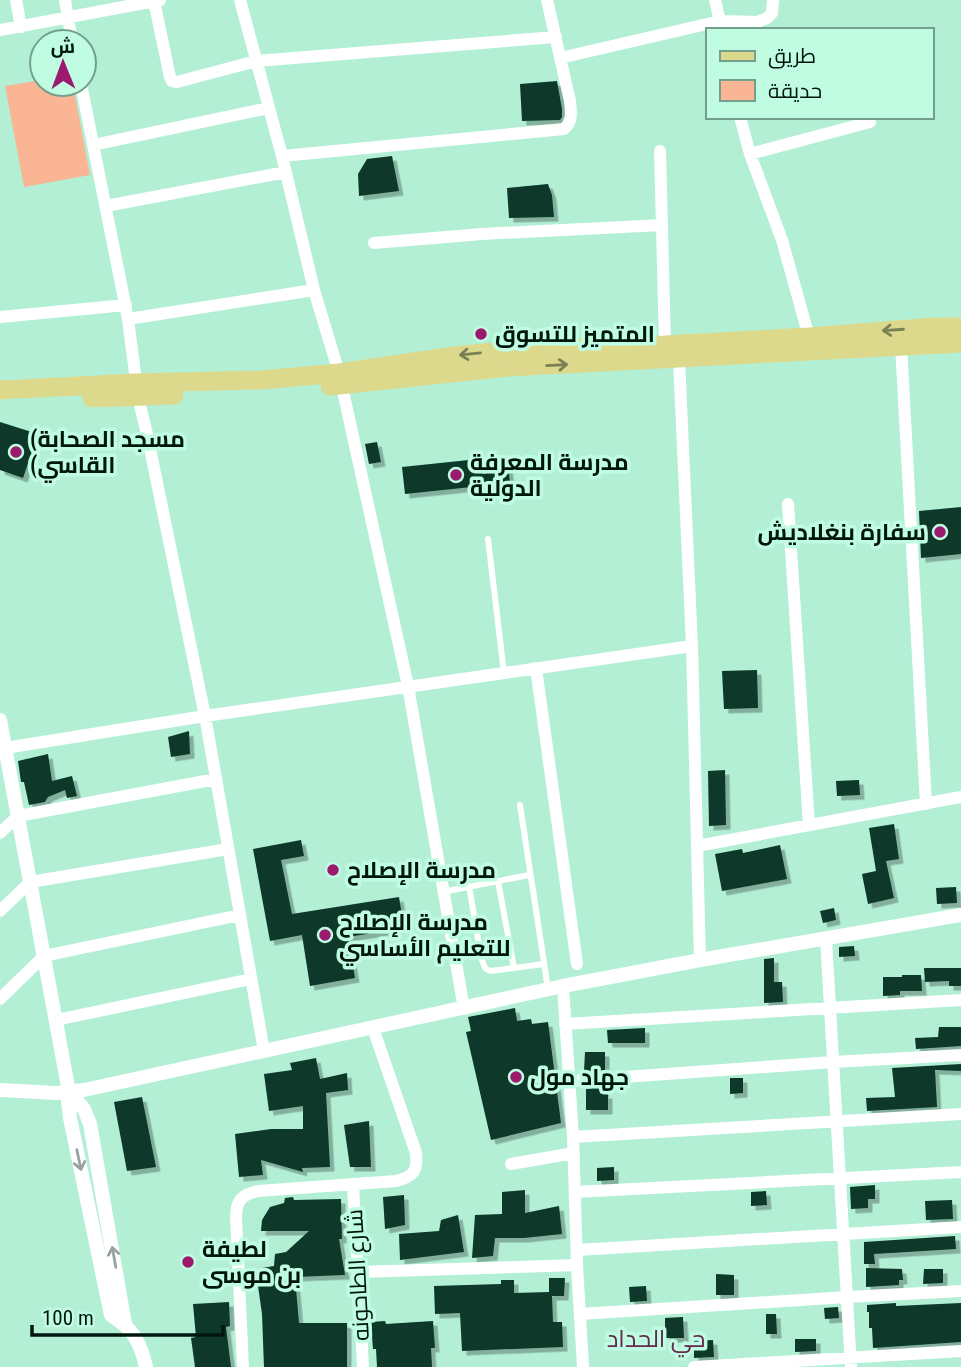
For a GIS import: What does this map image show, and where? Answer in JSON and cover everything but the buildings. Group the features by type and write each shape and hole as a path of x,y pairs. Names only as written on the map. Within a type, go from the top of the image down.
{"main road":[{"path":"0,402 137,390 508,368 878,331 961,327"},
{"path":"672,352 961,343"},
{"path":"0,390 137,390"}],"street":[{"path":"16,0 21,27"},
{"path":"65,0 70,28"},
{"path":"240,0 282,156 314,290 340,379 408,687 464,1009"},
{"path":"282,156 564,129 570,124 572,115 547,0"},
{"path":"715,0 721,25 757,22 767,18 772,13 773,0"},
{"path":"0,30 157,1 170,77 177,82 256,61 556,37"},
{"path":"560,58 706,28"},
{"path":"84,98 126,305 137,390 205,716 264,1051"},
{"path":"93,145 269,108"},
{"path":"741,119 750,154 782,240 809,338"},
{"path":"750,154 870,122"},
{"path":"660,151 662,225 692,646 700,960"},
{"path":"106,206 286,172"},
{"path":"374,243 482,234 662,225"},
{"path":"128,319 314,290"},
{"path":"0,317 126,305"},
{"path":"901,345 926,804"},
{"path":"788,504 809,825"},
{"path":"3,750 205,716 692,646"},
{"path":"536,668 577,964"},
{"path":"0,720 3,750 18,816 69,1093 70,1118 111,1315 125,1324 133,1334 146,1367"},
{"path":"0,833 18,816 216,779"},
{"path":"697,846 961,797"},
{"path":"0,911 30,882 228,849"},
{"path":"0,999 44,956 240,915"},
{"path":"0,1090 69,1093 563,986 961,915"},
{"path":"826,939 851,1362"},
{"path":"56,1020 251,979"},
{"path":"563,986 574,1153 583,1367"},
{"path":"565,1024 961,1000"},
{"path":"243,1367 236,1218 236,1208 240,1200 247,1193 258,1191 396,1181 407,1178 414,1172 416,1153 373,1028"},
{"path":"569,1081 961,1055"},
{"path":"69,1093 84,1109 90,1124 125,1324"},
{"path":"573,1137 961,1114"},
{"path":"511,1164 574,1153"},
{"path":"575,1192 961,1172"},
{"name":"شارع الطاحونه","path":"353,1184 363,1367"},
{"path":"577,1250 961,1227"},
{"path":"358,1272 577,1265"},
{"path":"580,1314 961,1291"},
{"path":"694,1367 851,1362 961,1351"}],"lane":[{"path":"488,539 504,673"},
{"path":"520,805 548,989"},
{"path":"443,892 530,875"},
{"path":"498,881 514,968"},
{"path":"469,886 485,968 490,971 544,964"}],"green space":[{"path":"28,82 28,98 76,98 90,175 24,187 5,86"}],"place":[{"name":"المتميز للتسوق","path":"481,334"},
{"name":"(مسجد الصحابة (القاسي","path":"16,452"},
{"name":"مدرسة المعرفة الدولية","path":"456,475"},
{"name":"سفارة بنغلاديش","path":"940,532"},
{"name":"مدرسة الإصلاح","path":"333,870"},
{"name":"مدرسة الإصلاح للتعليم الأساسي","path":"325,935"},
{"name":"جهاد مول","path":"516,1077"},
{"name":"لطيفة بن موسى","path":"188,1262"}],"district":[{"name":"حي الحداد","path":"656,1339"}]}
